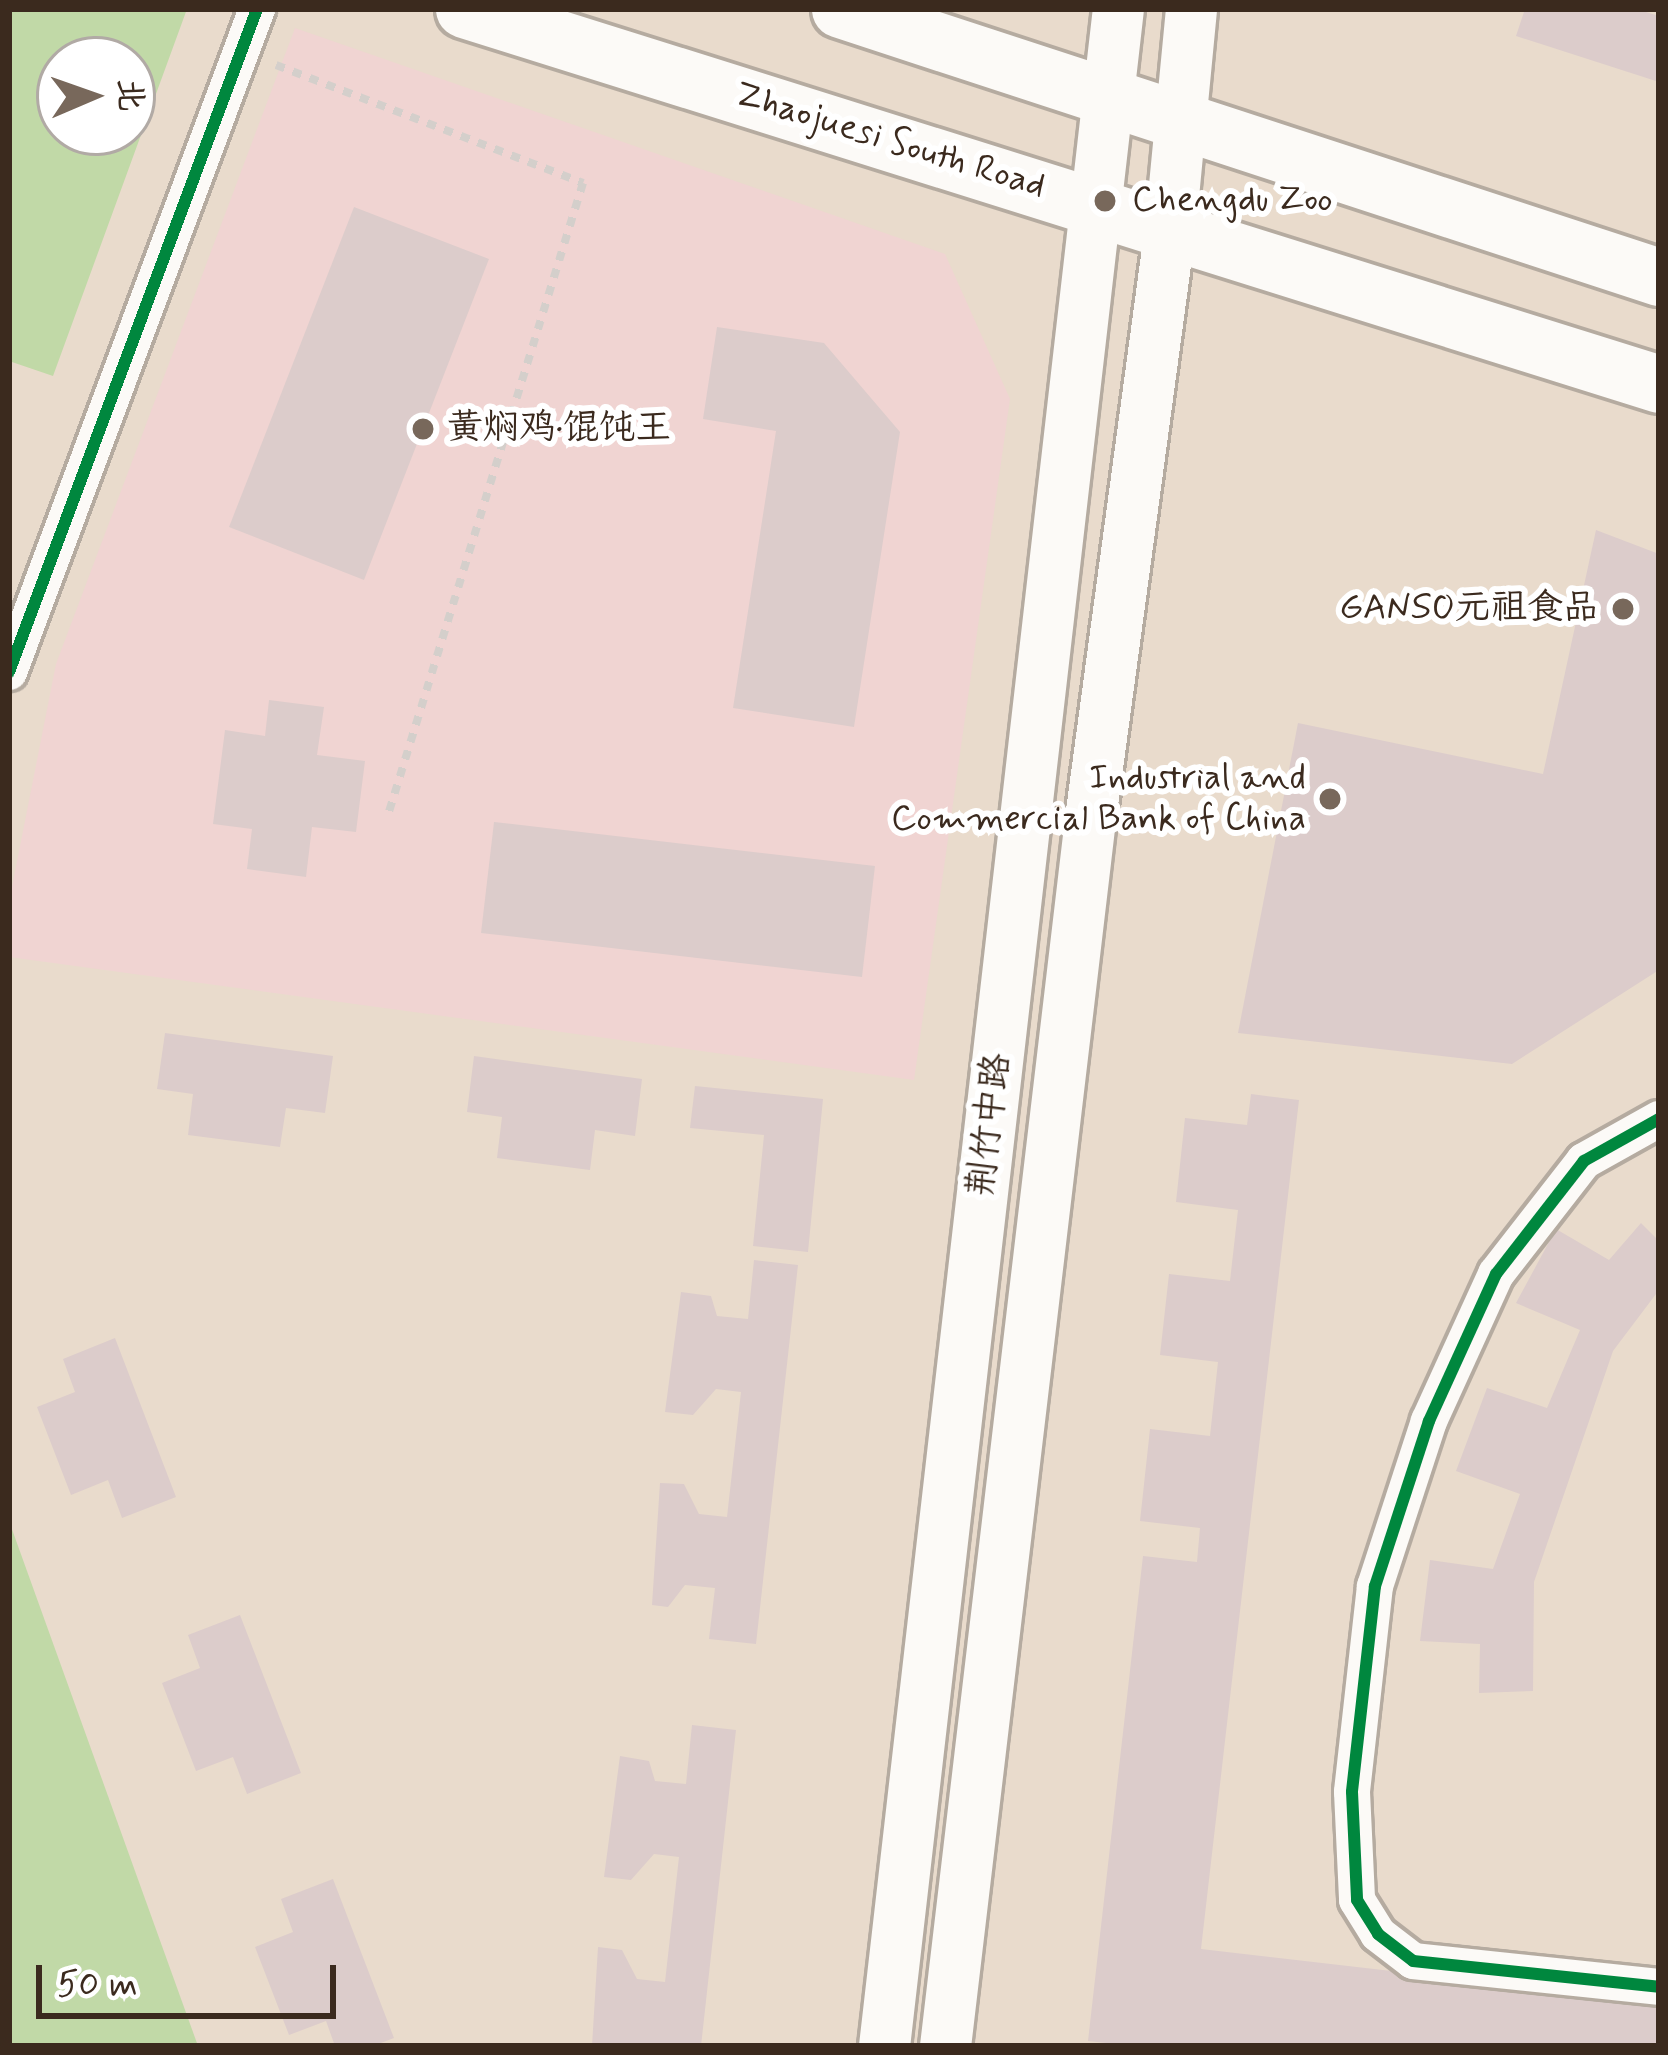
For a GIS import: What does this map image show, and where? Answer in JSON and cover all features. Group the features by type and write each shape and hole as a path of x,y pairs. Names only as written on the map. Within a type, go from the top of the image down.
{"main road":[{"name":"Zhaojuesi South Road","path":"464,9 1659,384"},
{"path":"840,9 1659,277"},
{"name":"荆竹中路","path":"884,2046 1118,9"},
{"name":"荆竹中路","path":"945,2046 1091,812 1169,227 1191,9"}],"street":[{"path":"9,672 256,9"},
{"path":"1659,1119 1584,1161 1496,1274 1486,1294 1430,1421 1375,1586 1352,1792 1357,1900 1378,1934 1413,1961 1659,1987"}],"path":[{"path":"241,51 583,183 387,818"}],"shaded area":[{"path":"295,28 945,254 1010,399 914,1080 9,957 9,902 56,664"}],"green space":[{"path":"9,9 187,9 156,94 156,36 36,36 36,156 133,156 53,376 9,361"},
{"path":"9,1521 198,2046 9,2046"}],"building":[{"path":"1525,9 1636,9 1659,16 1659,82 1516,36"},
{"path":"354,207 489,259 364,580 229,527"},
{"path":"717,327 824,343 900,432 854,727 733,708 776,431 703,419"},
{"path":"1596,530 1659,554 1659,970 1512,1064 1238,1033 1298,723 1543,774"},
{"path":"269,700 324,707 317,755 365,761 356,832 312,827 306,877 247,869 252,829 213,824 225,730 265,736"},
{"path":"494,822 875,866 862,977 481,933"},
{"path":"165,1033 333,1056 325,1113 286,1108 280,1147 188,1135 193,1094 157,1089"},
{"path":"474,1056 642,1079 635,1136 595,1130 590,1170 497,1158 502,1117 467,1112"},
{"path":"695,1086 823,1099 808,1252 753,1246 764,1135 690,1128"},
{"path":"1251,1094 1299,1100 1201,1949 1659,2002 1659,2046 1134,2046 1088,2041 1143,1556 1197,1562 1200,1528 1140,1521 1150,1429 1210,1436 1218,1362 1160,1355 1169,1274 1230,1281 1238,1210 1176,1202 1185,1118 1247,1125"},
{"path":"1641,1223 1659,1241 1659,1290 1613,1351 1534,1582 1533,1691 1479,1693 1480,1644 1420,1641 1430,1560 1493,1569 1520,1494 1456,1471 1487,1388 1547,1408 1580,1330 1516,1303 1556,1229 1609,1260"},
{"path":"754,1260 798,1265 756,1644 709,1639 715,1588 685,1585 668,1607 652,1605 660,1483 684,1484 699,1514 727,1517 741,1392 716,1389 693,1415 665,1412 681,1292 711,1296 717,1316 748,1319"},
{"path":"115,1338 176,1497 122,1518 108,1480 71,1495 37,1407 75,1392 63,1359"},
{"path":"240,1615 301,1773 247,1794 233,1757 196,1771 162,1683 200,1668 188,1635"},
{"path":"692,1725 736,1730 701,2046 592,2046 598,1947 622,1950 637,1979 665,1982 679,1857 654,1854 631,1880 604,1877 620,1756 649,1761 655,1781 686,1784"},
{"path":"333,1879 394,2038 373,2046 335,2046 326,2021 289,2035 255,1947 293,1932 281,1899"}],"cycle path":[{"path":"9,672 257,9"},
{"path":"1659,1119 1584,1161 1496,1274 1429,1421 1375,1586 1352,1792 1357,1900 1378,1934 1413,1961 1659,1987"}],"place":[{"name":"Chengdu Zoo","path":"1105,201"},
{"name":"黄焖鸡·馄饨王","path":"423,429"},
{"name":"GANSO元祖食品","path":"1623,609"},
{"name":"Industrial and Commercial Bank of China","path":"1330,799"}]}
